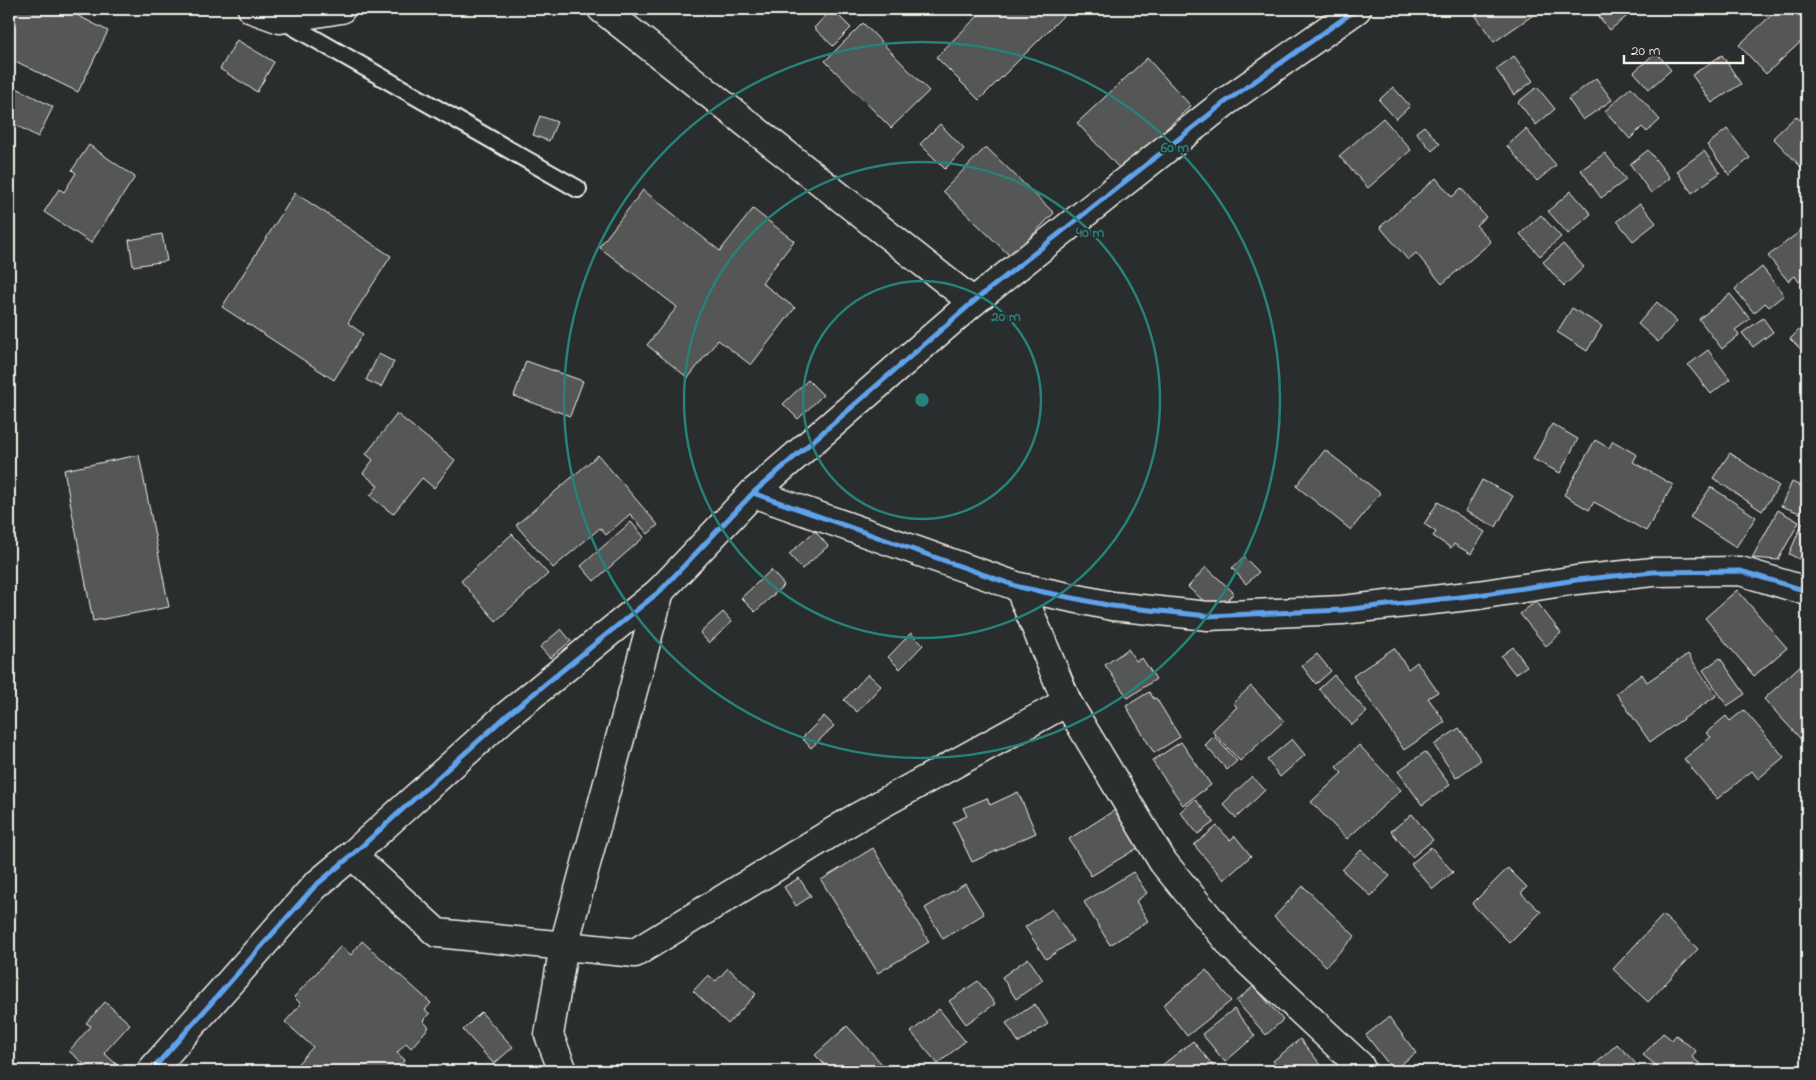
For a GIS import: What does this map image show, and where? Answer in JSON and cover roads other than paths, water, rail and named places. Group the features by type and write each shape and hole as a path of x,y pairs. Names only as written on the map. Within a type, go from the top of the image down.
{"street":[{"path":"252,9 280,19 341,9"},
{"path":"602,9 973,302"},
{"path":"151,1071 315,886 505,717 660,591 753,493 973,302 1224,102 1357,9"},
{"path":"753,493 1019,587 1112,606 1208,616 1342,610 1478,595 1576,580 1652,572 1740,571 1807,591"},
{"path":"1019,587 1067,702 1163,862 1233,947 1356,1069"},
{"path":"564,1071 549,1035 564,945 660,591"},
{"path":"352,855 438,933 636,953 854,819 1067,702"}],"lane":[{"path":"280,19 578,189"}]}
